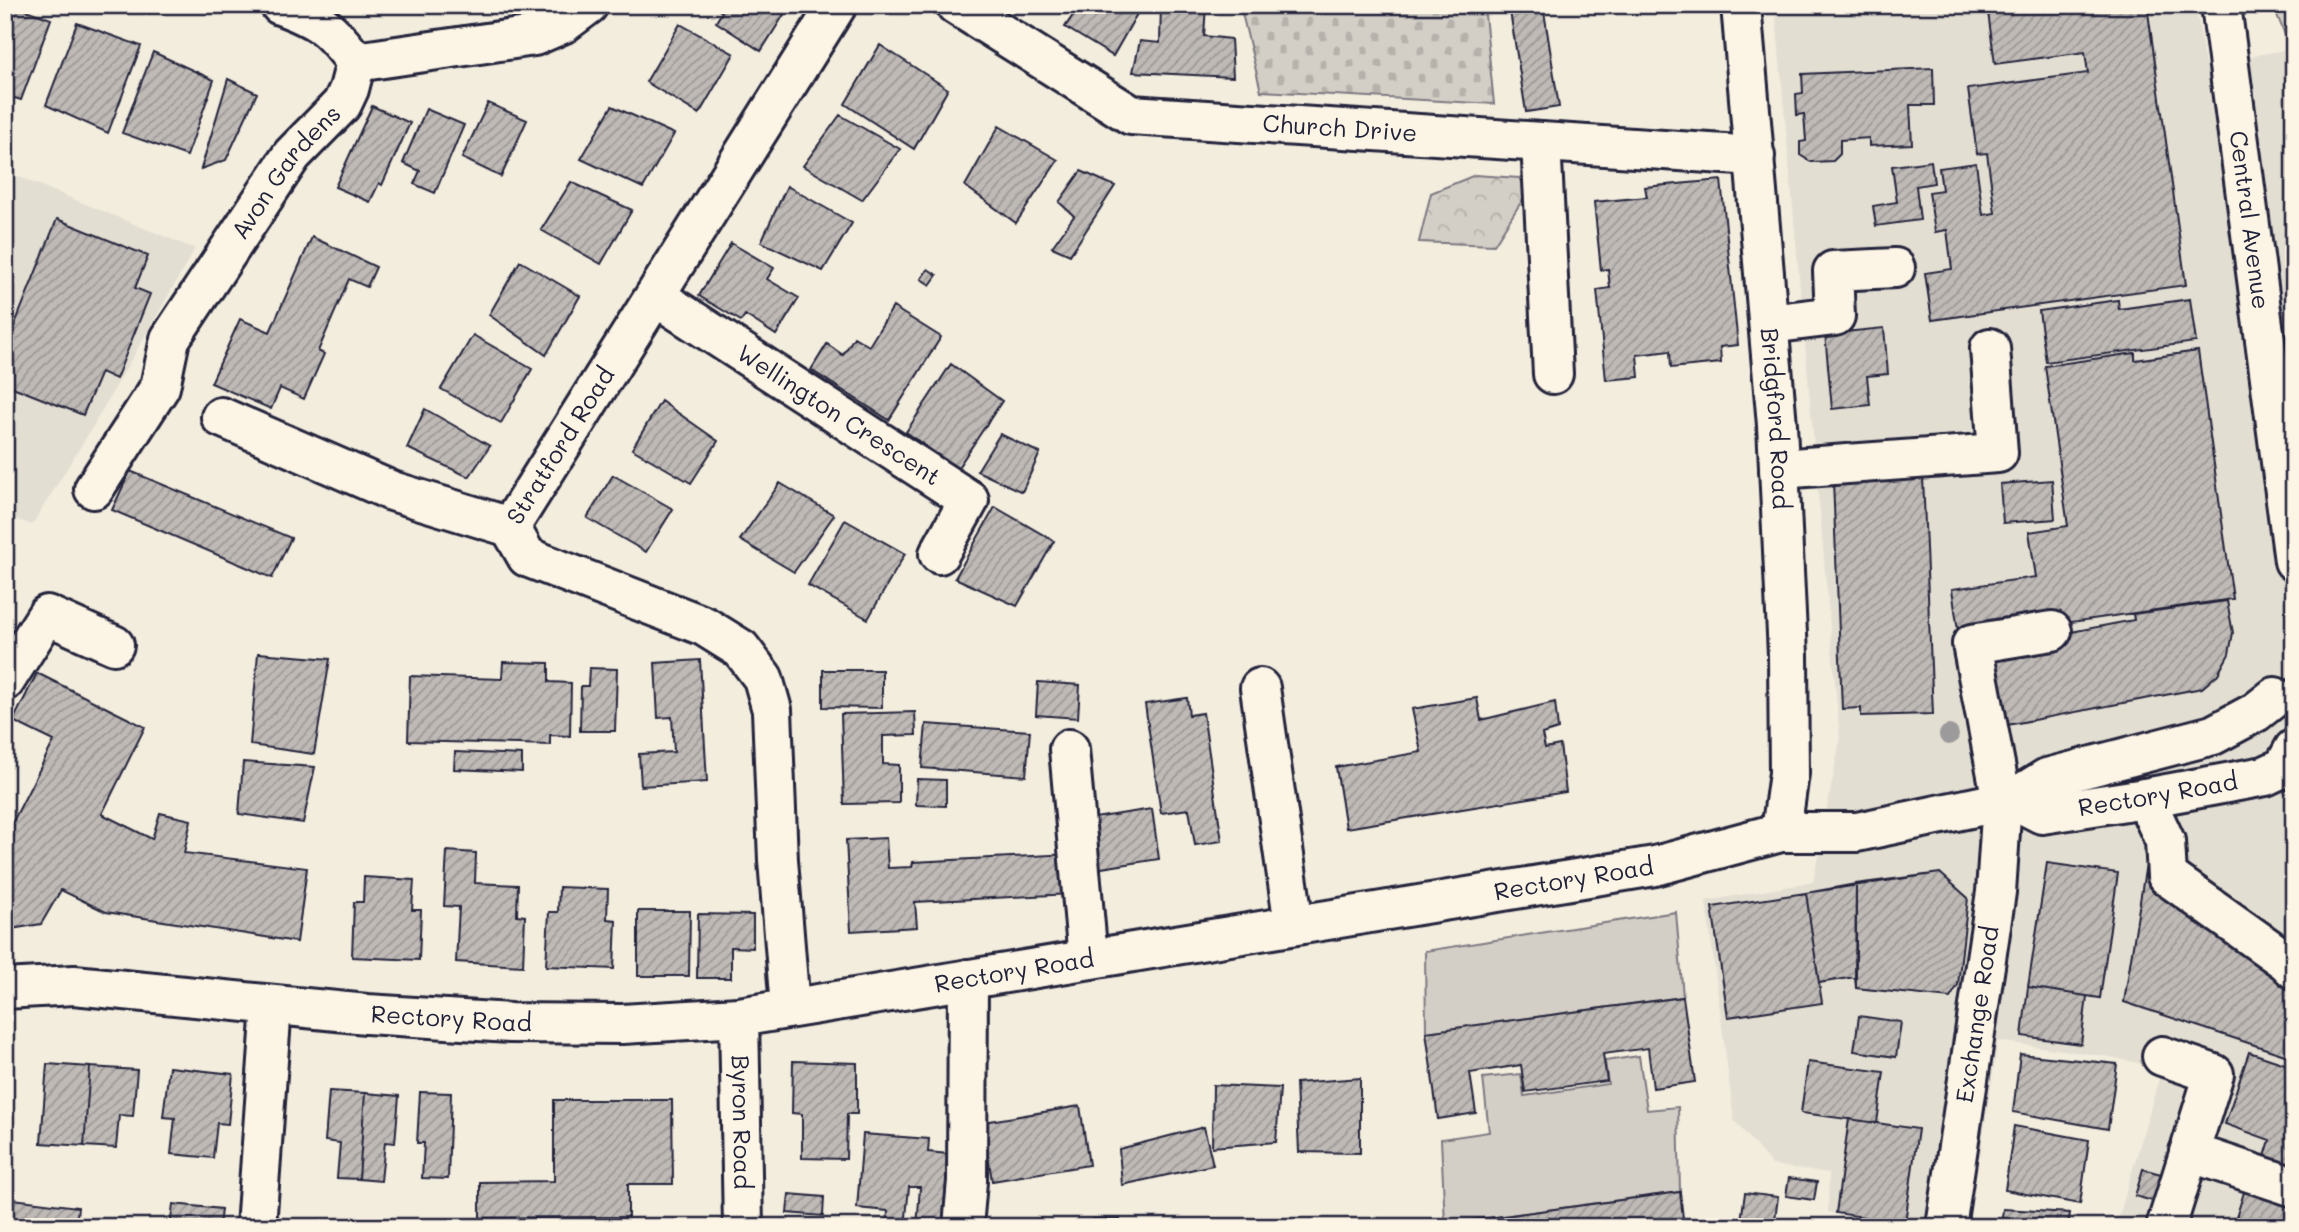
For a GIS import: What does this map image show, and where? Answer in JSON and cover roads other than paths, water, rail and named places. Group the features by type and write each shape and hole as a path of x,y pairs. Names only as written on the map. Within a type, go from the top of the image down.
{"street":[{"path":"281,5 311,16 325,25 356,62 534,36 564,23 588,5"},
{"name":"Stratford Road","path":"790,1008 778,860 772,710 763,678 741,649 704,626 527,557 510,527 837,5"},
{"name":"Church Drive","path":"956,5 1131,115 1755,156"},
{"name":"Bridgford Road","path":"1741,5 1769,324 1788,654 1789,773 1781,832"},
{"name":"Central Avenue","path":"2221,5 2294,561"},
{"name":"Avon Gardens","path":"94,489 160,387 170,340 292,155 342,104 356,62"},
{"path":"1541,142 1553,374"},
{"path":"1769,324 1835,317 1833,271 1895,268"},
{"name":"Wellington Crescent","path":"655,296 969,500 939,554"},
{"path":"1779,469 1998,453 1990,348"},
{"path":"221,417 392,491 510,527"},
{"path":"5,681 47,615 114,645"},
{"name":"Exchange Road","path":"1946,1227 2008,800 1972,643 2052,631"},
{"path":"1260,688 1294,925"},
{"path":"2284,690 2270,718 2277,737 2294,749"},
{"name":"Rectory Road","path":"5,989 74,985 272,1005 510,1023 622,1024 738,1017 1655,866 1781,832 1857,832 2008,800 2047,778 2213,735 2256,712 2284,690"},
{"path":"1069,749 1088,959"},
{"name":"Rectory Road","path":"2008,800 2042,814 2145,798 2265,776 2284,767 2294,749"},
{"path":"2145,798 2165,841 2167,876 2294,969"},
{"path":"963,1227 967,1181 968,979"},
{"path":"256,1227 272,1005"},
{"name":"Byron Road","path":"738,1017 743,1227"},
{"path":"2162,1056 2214,1074 2166,1227"},
{"path":"2189,1152 2294,1187"}]}
